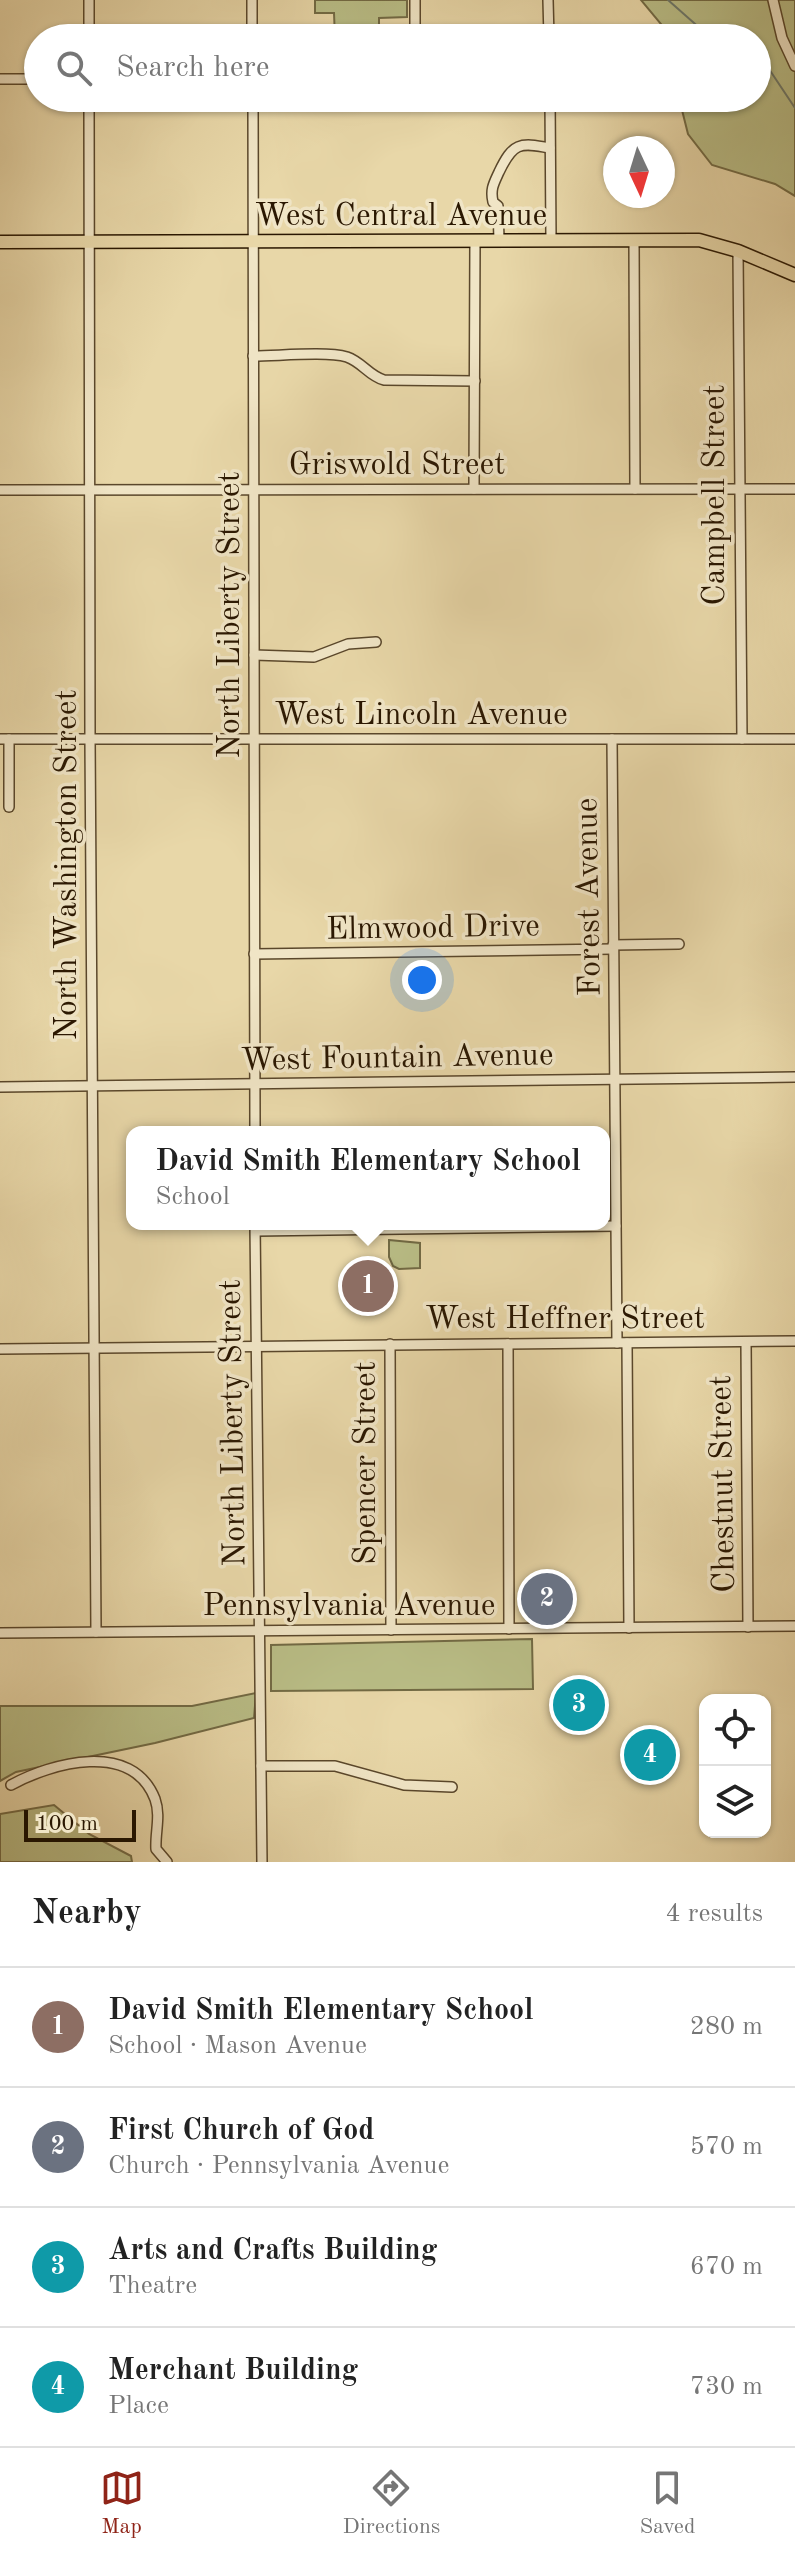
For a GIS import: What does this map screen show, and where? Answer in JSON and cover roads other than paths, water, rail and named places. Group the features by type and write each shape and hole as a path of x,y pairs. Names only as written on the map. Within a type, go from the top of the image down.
{"main road":[{"name":"West Central Avenue","path":"0,242 708,241 795,275"}],"street":[{"path":"89,0 89,24"},
{"path":"252,0 252,24"},
{"path":"415,0 415,24"},
{"path":"548,0 549,24"},
{"path":"773,0 782,38 795,66"},
{"path":"0,79 24,79"},
{"name":"North Washington Street","path":"89,112 96,1632"},
{"name":"North Liberty Street","path":"253,112 255,1126"},
{"path":"550,112 551,240"},
{"path":"499,240 498,206 493,202 491,188 506,156 520,147 550,148"},
{"path":"474,489 475,240"},
{"path":"634,240 635,489"},
{"name":"Campbell Street","path":"738,251 742,739"},
{"path":"253,356 340,356 354,360 371,375 384,380 475,381"},
{"name":"Griswold Street","path":"0,490 795,489"},
{"path":"254,655 314,657 348,644 376,642"},
{"path":"4,739 9,807"},
{"name":"West Lincoln Avenue","path":"4,739 795,739"},
{"name":"Forest Avenue","path":"612,739 616,1226 629,1628"},
{"name":"Elmwood Drive","path":"254,954 679,944"},
{"name":"West Fountain Avenue","path":"0,1087 795,1077"},
{"path":"610,1226 616,1226"},
{"name":"North Liberty Street","path":"256,1230 262,1862"},
{"name":"West Heffner Street","path":"0,1349 795,1341"},
{"name":"Chestnut Street","path":"746,1342 748,1627"},
{"name":"Spencer Street","path":"390,1344 391,1630"},
{"path":"508,1344 509,1629"},
{"name":"Pennsylvania Avenue","path":"0,1633 795,1626"},
{"path":"11,1785 45,1769 76,1762 105,1762 124,1768 144,1782 154,1798 158,1817 156,1849 167,1862"},
{"path":"261,1766 335,1766 404,1785 452,1787"}],"waterway":[{"path":"668,0 695,24"},
{"path":"771,72 795,108"}],"place":[{"name":"David Smith Elementary School","path":"368,1286"},
{"name":"First Church of God","path":"547,1599"},
{"name":"Arts and Crafts Building","path":"579,1705"},
{"name":"Merchant Building","path":"650,1755"}]}
